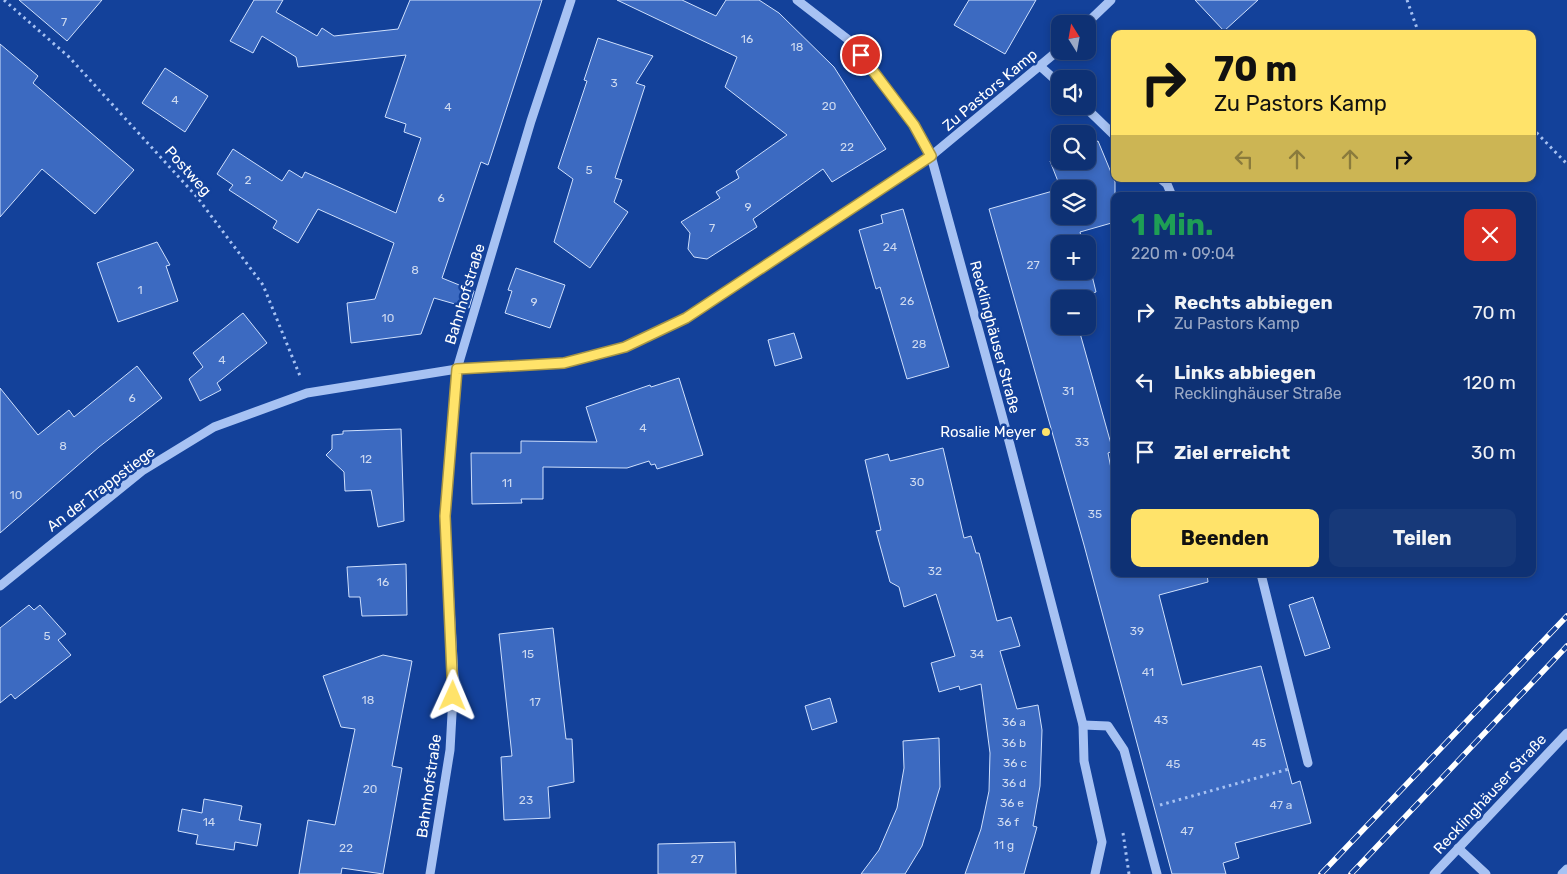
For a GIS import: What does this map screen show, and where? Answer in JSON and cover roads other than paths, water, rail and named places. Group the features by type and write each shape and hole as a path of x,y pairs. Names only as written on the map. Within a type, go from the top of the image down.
{"street":[{"name":"Bahnhofstraße","path":"430,874 451,741 454,678 445,516 457,369 531,121 570,0"},
{"name":"Recklinghäuser Straße","path":"797,0 850,41 914,125 931,156 1009,441 1083,725 1084,761 1102,842 1095,874"},
{"path":"1095,15 1111,0"},
{"name":"Zu Pastors Kamp","path":"457,369 564,363 625,347 686,318 931,156 1051,58"},
{"path":"1041,67 1051,76"},
{"path":"1093,115 1111,132"},
{"name":"An der Trappstiege","path":"0,586 142,471 214,427 307,392 457,369"},
{"path":"1262,577 1308,763"},
{"path":"1083,725 1108,726 1124,750 1157,874"},
{"name":"Recklinghäuser Straße","path":"1434,874 1567,733"},
{"path":"1458,848 1486,874"},
{"path":"1562,874 1567,869"}],"railway":[{"path":"1321,874 1567,616"},
{"path":"1351,874 1567,646"}],"place":[{"name":"Rosalie Meyer","path":"1046,432"}]}
